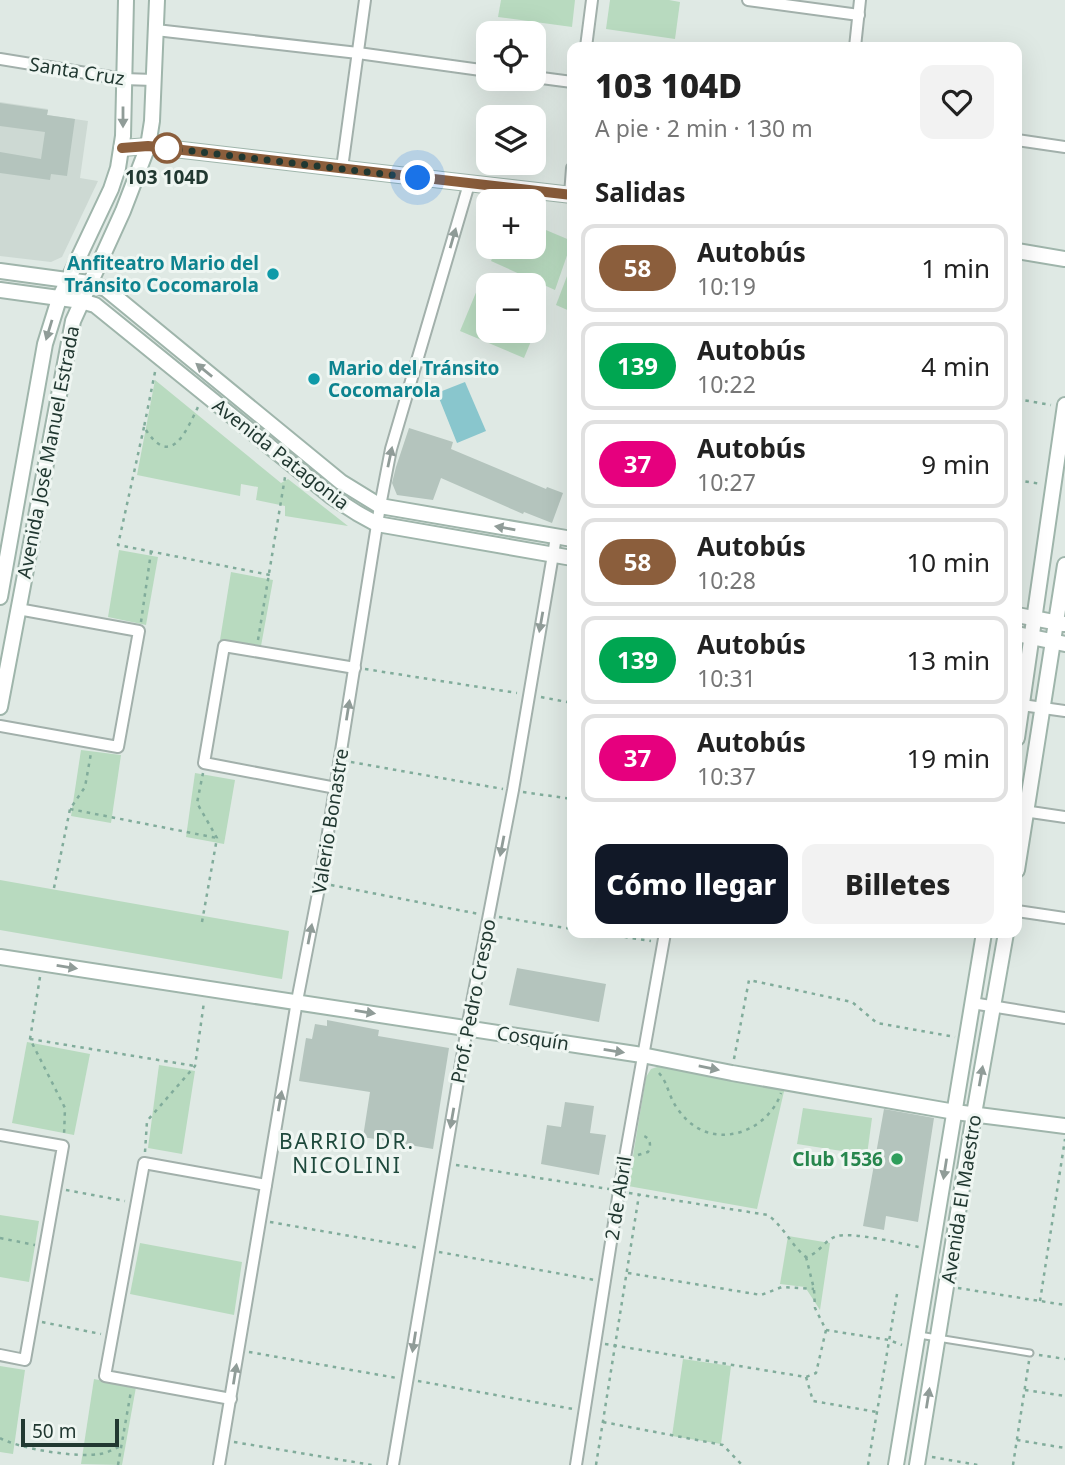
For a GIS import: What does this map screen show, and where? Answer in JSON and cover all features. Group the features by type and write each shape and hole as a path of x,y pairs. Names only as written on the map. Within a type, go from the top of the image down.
{"main road":[{"name":"Avenida José Manuel Estrada","path":"0,597 45,344 59,299 111,189 118,168 122,148 126,0"},
{"name":"Avenida José Manuel Estrada","path":"0,707 73,321 123,211 148,146 152,121 157,0"},
{"path":"122,148 148,146 567,195"},
{"path":"1022,252 1065,259"},
{"name":"Avenida Patagonia","path":"0,271 89,283 106,289 341,482 380,506 567,538"},
{"name":"Avenida Patagonia","path":"0,290 95,305 332,496 377,524 567,557"},
{"path":"1022,705 1024,636 1034,618 1065,406"},
{"path":"1022,810 1059,643 1065,565"},
{"path":"1022,616 1061,624"},
{"path":"1024,636 1059,643"},
{"name":"Avenida El Maestro","path":"897,1465 983,938"},
{"name":"Avenida El Maestro","path":"918,1460 1005,938"},
{"name":"Cosquín","path":"0,957 642,1055 955,1112 1065,1126"}],"street":[{"path":"342,168 365,0"},
{"path":"587,42 592,0"},
{"path":"748,0 859,15"},
{"path":"856,42 860,0"},
{"path":"156,30 476,69"},
{"name":"Santa Cruz","path":"0,59 123,79 153,80"},
{"path":"546,79 567,81"},
{"path":"1022,141 1065,147"},
{"name":"Valerio Bonastre","path":"219,1465 297,1001 320,883 391,449 468,184"},
{"name":"Prof. Pedro Crespo","path":"393,1465 467,1028 513,790 556,537"},
{"path":"0,726 118,747 139,631 18,609"},
{"path":"336,788 204,763 224,646 355,668"},
{"path":"1022,705 1065,711"},
{"path":"1022,810 1065,817"},
{"path":"1022,912 1065,918"},
{"name":"2 de Abril","path":"576,1465 619,1191 664,938"},
{"path":"972,1003 1065,1018"},
{"path":"0,1135 63,1146 25,1360 0,1355"},
{"path":"231,1399 105,1376 145,1163 266,1185"}],"lane":[{"path":"916,1342 938,1337 1030,1353"}],"path":[{"path":"159,355 118,545 270,575"},
{"path":"144,427 152,441 165,447 177,444 184,436 204,393"},
{"path":"1022,400 1065,406"},
{"path":"256,651 288,460"},
{"path":"1022,481 1054,485"},
{"path":"139,631 151,552"},
{"path":"355,668 567,702"},
{"path":"54,888 69,808 85,787 92,742"},
{"path":"340,761 567,798"},
{"path":"202,922 217,838 197,803 204,763"},
{"path":"69,808 217,838"},
{"path":"320,883 567,928"},
{"path":"42,963 30,1039 65,1108 63,1146"},
{"path":"732,1073 749,980 852,1002 877,1023 966,1039"},
{"path":"145,1163 147,1121 195,1066 205,989"},
{"path":"30,1039 195,1066"},
{"path":"669,1072 657,1070 667,1084 677,1108 698,1128 719,1135 746,1132 755,1126 774,1108 782,1090"},
{"path":"638,1156 648,1152 650,1147 649,1141 641,1135"},
{"path":"1040,1301 1065,1139"},
{"path":"444,1163 768,1215 778,1222 800,1253 806,1257 814,1289 815,1308 826,1330 816,1373 806,1377 595,1343"},
{"path":"55,1189 137,1203"},
{"path":"596,1465 639,1194"},
{"path":"260,1220 605,1282"},
{"path":"806,1257 827,1241 849,1235 932,1249"},
{"path":"0,1238 45,1247"},
{"path":"627,1272 761,1295 782,1287 814,1289"},
{"path":"947,1286 1065,1305"},
{"path":"868,1465 897,1294"},
{"path":"32,1320 112,1336"},
{"path":"826,1330 916,1342"},
{"path":"1013,1465 1030,1353 1065,1359"},
{"path":"806,1377 813,1401 877,1412"},
{"path":"118,1465 133,1381"},
{"path":"1025,1390 1065,1396"},
{"path":"603,1422 723,1445 742,1465"},
{"path":"0,1438 11,1444 79,1456 103,1454 121,1446"},
{"path":"223,1440 372,1465"},
{"path":"1017,1440 1065,1448"},
{"path":"918,1460 978,1465"}],"shaded area":[{"path":"0,102 48,109 47,115 88,121 80,178 98,181 62,257 51,262 0,256"}],"green space":[{"path":"501,0 575,0 572,27 546,23 546,21 498,17"},
{"path":"610,0 680,2 675,39 606,29"},
{"path":"546,230 567,239 567,255 555,290 546,286 546,273 517,273 491,261 546,259"},
{"path":"567,276 567,310 556,305"},
{"path":"476,292 476,338 460,331"},
{"path":"488,343 530,343 524,358"},
{"path":"155,380 281,483 288,479 348,526 285,516 285,506 256,500 258,487 241,484 240,496 137,475"},
{"path":"119,550 158,557 146,625 108,617"},
{"path":"231,572 273,580 261,646 220,640"},
{"path":"81,750 121,755 111,823 71,816"},
{"path":"195,773 235,780 224,844 186,837"},
{"path":"0,880 289,931 282,979 0,930"},
{"path":"27,1042 90,1054 74,1135 12,1123"},
{"path":"159,1065 195,1071 182,1154 148,1148"},
{"path":"660,1066 785,1087 757,1209 628,1186 646,1077 651,1069"},
{"path":"803,1108 872,1118 867,1155 797,1144"},
{"path":"0,1215 39,1221 29,1282 0,1277"},
{"path":"788,1236 830,1243 820,1310 805,1287 780,1284"},
{"path":"140,1243 242,1262 234,1315 130,1294"},
{"path":"683,1359 731,1366 721,1444 672,1436"},
{"path":"0,1366 25,1370 13,1454 0,1452"},
{"path":"94,1379 136,1387 122,1465 81,1464"}],"water":[{"path":"465,382 486,431 457,443 437,393"}],"building":[{"path":"0,103 48,110 47,115 75,119 67,176 51,174 50,180 0,173 0,152 41,159 45,132 0,126"},
{"path":"409,428 453,442 451,449 546,489 547,487 563,493 552,523 524,512 523,514 441,478 433,500 397,495 392,483"},
{"path":"517,968 606,984 599,1022 509,1005"},
{"path":"327,1020 379,1030 378,1036 449,1048 433,1149 363,1137 370,1092 299,1081 306,1038 312,1039 315,1024 327,1026"},
{"path":"565,1102 594,1106 590,1133 606,1135 599,1175 541,1164 547,1125 561,1127"},
{"path":"884,1109 934,1118 918,1222 886,1216 884,1230 863,1226"}],"bus line":[{"name":"58","path":"122,148 148,146 567,194"}],"place":[{"name":"103 104D","path":"167,148"},
{"name":"Anfiteatro Mario del Tránsito Cocomarola","path":"273,274"},
{"name":"Mario del Tránsito Cocomarola","path":"314,379"},
{"name":"Club 1536","path":"897,1159"}],"district":[{"name":"BARRIO DR. NICOLINI","path":"347,1154"}],"route":[{"path":"167,148 418,178"}]}
